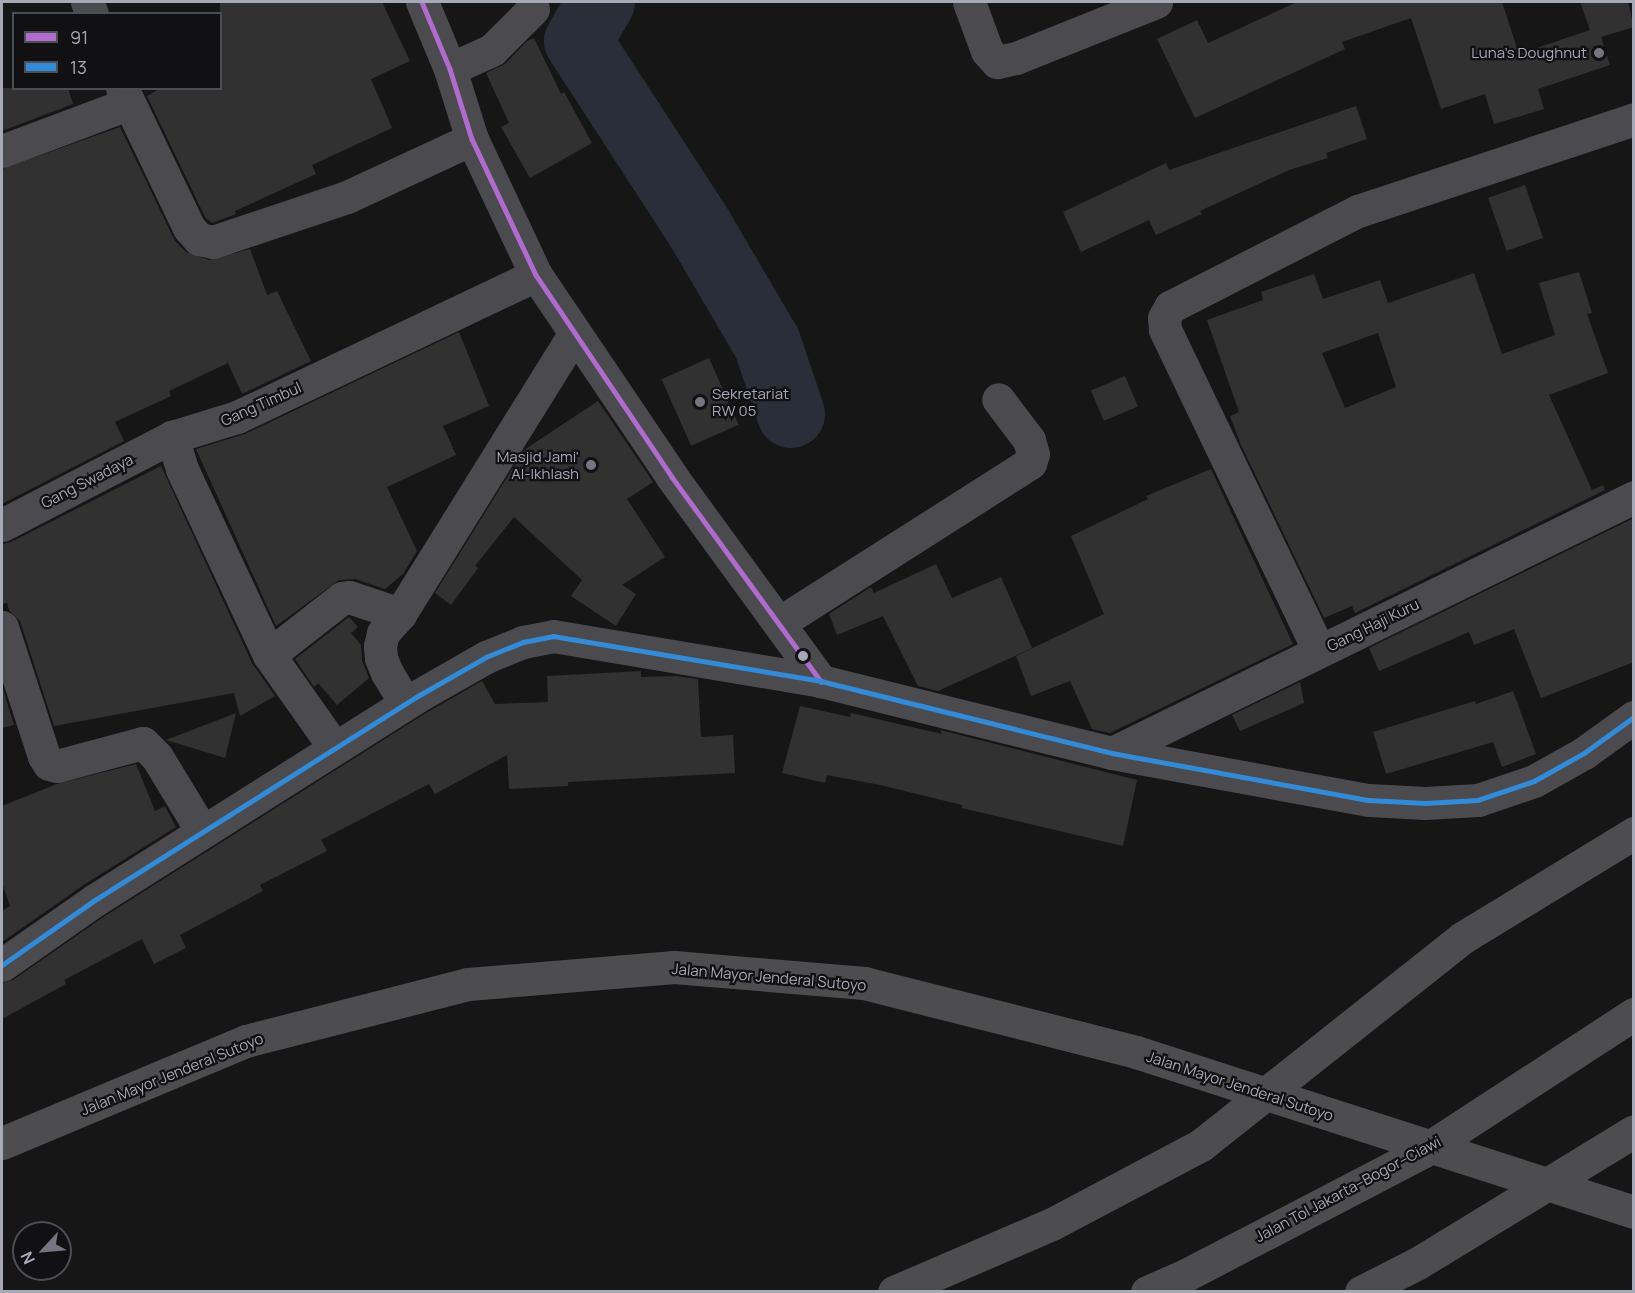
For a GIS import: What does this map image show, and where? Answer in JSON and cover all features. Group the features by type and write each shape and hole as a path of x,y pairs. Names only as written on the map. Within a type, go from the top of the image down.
{"highway":[{"path":"894,1292 1052,1224 1201,1145 1462,938 1634,833"},
{"name":"Jalan Mayor Jenderal Sutoyo","path":"3,1142 246,1041 468,984 674,967 864,983 1136,1052 1634,1212"},
{"name":"Jalan Tol Jakarta–Bogor–Ciawi","path":"1147,1292 1186,1275 1422,1152 1634,1014"},
{"path":"1361,1292 1418,1263 1634,1131"}],"street":[{"path":"422,2 450,69 472,139 536,275 672,477 821,681"},
{"path":"969,2 987,51 997,62 1016,58 1156,2"},
{"path":"450,69 492,50 533,9"},
{"path":"2,151 125,97 189,228 199,239 213,242 347,196 472,139"},
{"path":"1319,651 1168,337 1164,318 1170,307 1358,211 1634,119"},
{"name":"Gang Timbul","path":"171,437 237,417 536,275"},
{"path":"411,700 397,690 381,657 380,646 383,633 400,614 575,333"},
{"path":"779,623 1030,463 1033,454 1029,440 998,399"},
{"path":"171,437 182,469 269,655 334,747"},
{"name":"Gang Swadaya","path":"2,525 171,437"},
{"name":"Gang Haji Kuru","path":"1112,753 1634,497"},
{"path":"269,655 307,623 342,598 357,599 400,614"},
{"path":"2,627 44,756 49,764 57,766 143,743 157,757 202,831"},
{"path":"2,965 94,900 411,700 486,657 523,642 553,636 821,681 1112,753 1369,800 1425,803 1478,800 1534,781 1584,753 1634,717"}],"building":[{"path":"220,2 382,2 410,61 371,79 392,128 312,165 316,174 235,211 236,214 212,223 205,217 147,96 158,90 222,90 222,12 220,12"},
{"path":"1297,2 1502,2 1519,54 1590,30 1580,2 1628,2 1634,27 1601,37 1610,65 1538,89 1544,109 1494,124 1485,94 1441,109 1411,18 1342,42 1345,49 1195,118 1157,39 1197,20 1208,43"},
{"path":"534,38 561,94 564,92 592,143 530,178 501,127 509,123 486,73 505,64 527,41"},
{"path":"2,88 69,90 73,104 2,131"},
{"path":"1356,106 1367,139 1326,153 1328,158 1289,170 1200,211 1202,214 1156,235 1149,220 1081,252 1063,212 1166,163 1169,170"},
{"path":"120,127 175,241 186,252 209,260 250,249 267,295 277,291 311,361 242,394 228,363 169,391 171,396 115,422 124,441 2,504 2,169"},
{"path":"1525,185 1543,238 1506,251 1488,198"},
{"path":"1579,272 1592,313 1587,314 1608,373 1549,395 1592,490 1603,485 1605,490 1355,613 1352,606 1324,618 1241,445 1230,416 1239,412 1207,320 1263,300 1261,292 1314,274 1323,299 1380,280 1388,303 1474,273 1502,354 1555,335 1539,283","holes":["1378,333 1396,387 1345,408 1322,353"]},
{"path":"459,332 489,406 443,426 456,455 387,487 417,551 403,574 385,589 355,579 339,580 276,626 196,449 245,434"},
{"name":"Sekretariat RW 05","path":"709,358 739,425 691,446 661,379"},
{"path":"1125,376 1138,406 1104,421 1091,390"},
{"path":"598,401 653,482 627,499 665,557 622,585 636,594 616,626 571,596 582,580 514,517 475,566 478,568 451,605 435,593 524,450"},
{"path":"161,466 252,663 275,696 240,716 234,693 54,726 20,621 9,610 7,603 2,604 2,544 11,542"},
{"path":"1211,469 1293,644 1110,733 1092,729 1070,681 1031,696 1016,656 1104,614 1071,536 1148,499 1146,496"},
{"path":"1634,518 1634,662 1541,698 1514,629 1474,645 1469,632 1379,671 1369,648"},
{"path":"936,564 952,598 1001,577 1032,648 938,691 918,686 883,616 837,635 829,614 871,587 874,593"},
{"path":"349,617 358,627 351,633 361,645 362,660 369,678 337,705 318,683 314,687 295,659"},
{"path":"641,671 641,677 676,676 698,679 701,737 733,735 735,773 568,782 568,786 509,789 507,755 435,794 429,784 321,840 327,851 260,885 263,891 180,935 186,948 154,964 142,939 64,980 66,984 2,1019 2,983 13,980 105,916 426,713 482,681 495,704 548,702 547,676"},
{"path":"1300,682 1304,703 1240,731 1232,715"},
{"path":"2,686 14,725 2,728"},
{"path":"1513,691 1536,754 1502,767 1493,742 1386,774 1373,732 1475,701 1476,704"},
{"path":"800,706 850,717 851,713 942,734 940,730 1137,780 1123,846 962,808 962,805 880,785 827,775 825,783 782,773"},
{"path":"236,713 225,758 166,740"},
{"path":"136,764 155,811 165,806 176,827 85,884 2,942 2,911 10,906 2,883 2,806 57,784"}],"waterway":[{"path":"601,2 578,41 700,229 767,343 791,414"}],"transit line":[{"name":"91","path":"422,2 450,69 472,139 536,275 672,477 821,681"},
{"name":"13","path":"2,965 95,900 416,697 486,657 523,642 553,636 821,681 1112,753 1369,800 1425,803 1478,800 1534,781 1584,753 1634,717"}],"place":[{"name":"Luna's Doughnut","path":"1599,53"},
{"name":"Sekretariat RW 05","path":"700,402"},
{"name":"Masjid Jami' Al-Ikhlash","path":"591,465"}]}
